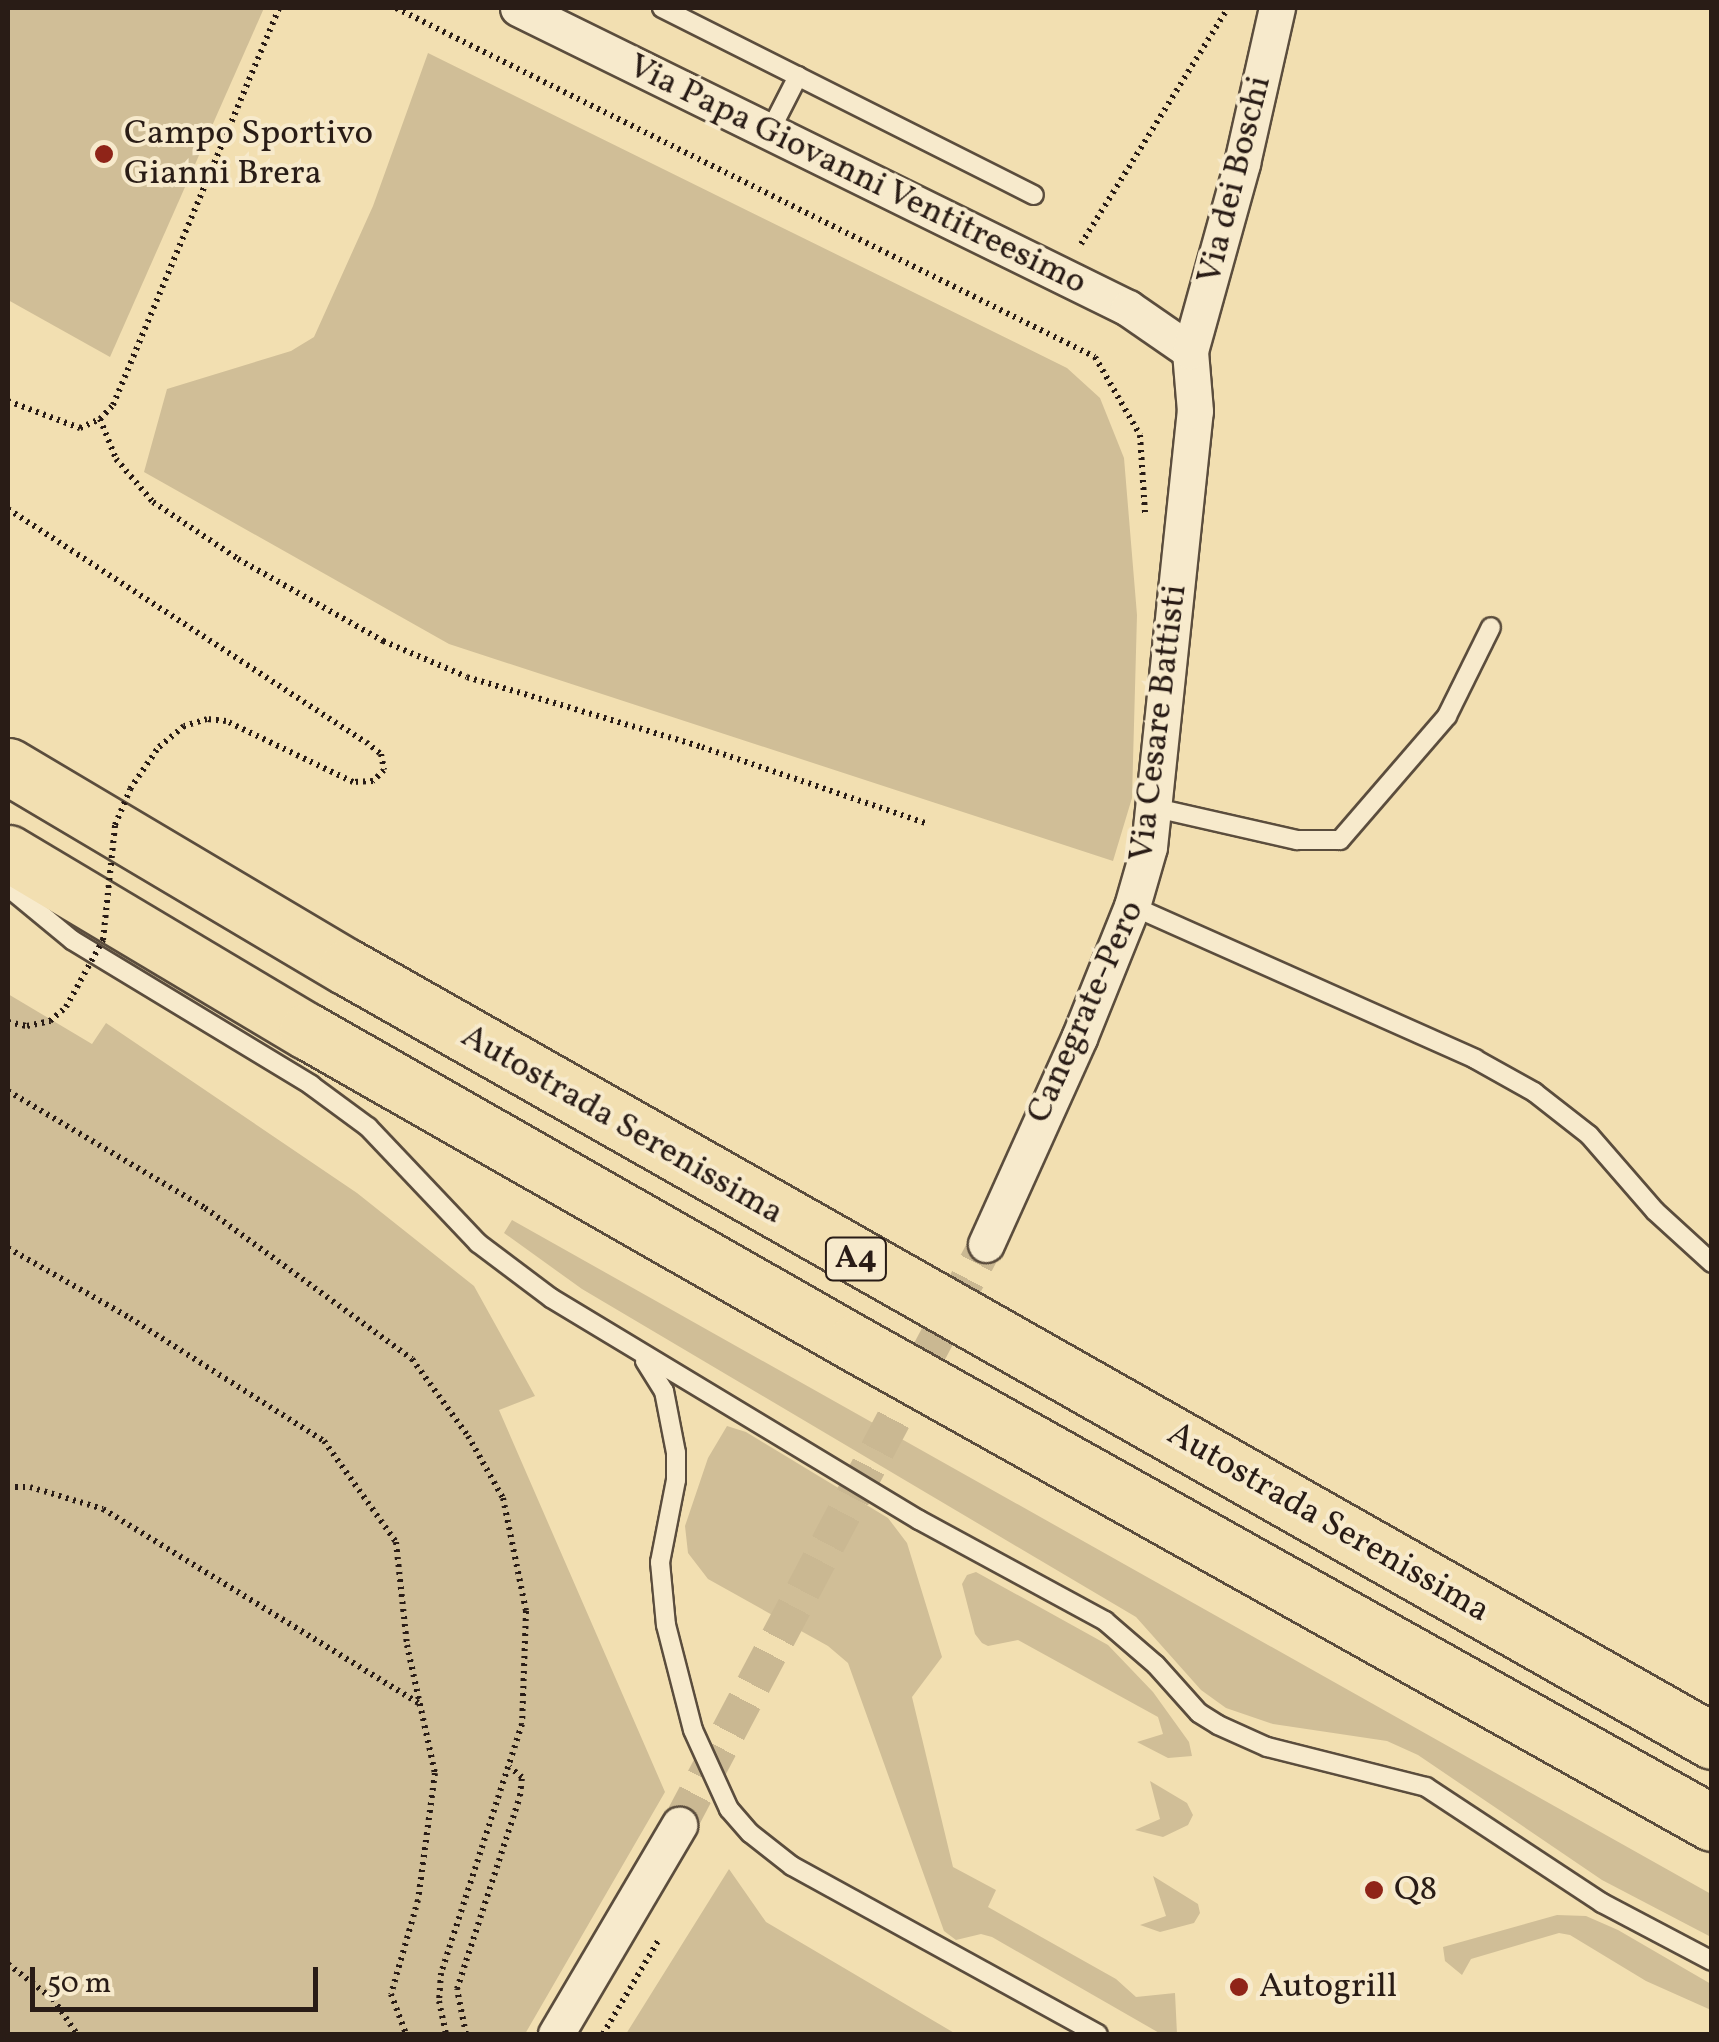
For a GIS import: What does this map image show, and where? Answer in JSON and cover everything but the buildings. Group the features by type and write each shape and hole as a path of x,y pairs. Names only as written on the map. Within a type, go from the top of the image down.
{"highway":[{"name":"Autostrada Serenissima","path":"8,766 364,977 1712,1741"},
{"name":"Autostrada Serenissima","path":"8,854 307,1031 700,1255 1494,1705 1712,1823"}],"street":[{"name":"Via Papa Giovanni Ventitreesimo","path":"518,8 1128,308 1190,351"},
{"name":"Via dei Boschi","path":"1190,351 1242,163 1277,8"},
{"name":"Via Cesare Battisti","path":"986,1244 1079,1038 1132,906 1156,808 1195,412 1190,351"},
{"path":"556,2034 678,1824"}],"lane":[{"path":"662,8 1034,195"},
{"path":"769,133 798,76"},
{"path":"1156,808 1297,840 1340,840 1447,716 1491,627"},
{"path":"8,887 72,940 312,1085 368,1126 478,1243 550,1298 919,1520 1105,1621 1131,1640 1199,1713 1218,1725 1268,1747 1426,1788 1602,1903 1712,1961"},
{"path":"1132,906 1475,1060 1534,1092 1589,1135 1655,1212 1712,1263"},
{"path":"642,1356 664,1391 674,1422 676,1480 660,1562 666,1625 699,1747 730,1809 750,1833 792,1866 1098,2034"}],"path":[{"path":"8,401 80,428 100,419 114,406 278,8"},
{"path":"397,8 1096,356 1140,434 1146,524"},
{"path":"1061,278 1228,8"},
{"path":"100,419 116,459 153,502 238,559 383,641 467,677 702,747 928,824"},
{"path":"8,510 366,742 381,754 384,770 374,780 353,782 226,721 206,719 184,726 158,748 130,789 115,825 102,940 66,1007 50,1021 27,1026 8,1022"},
{"path":"8,1091 205,1208 412,1358 468,1436 502,1498 526,1611 522,1724 441,1973 439,2001 446,2034"},
{"path":"8,1248 130,1318 324,1441 396,1542 408,1645 435,1773 418,1900 391,1994 406,2034"},
{"path":"8,1486 30,1487 103,1509 420,1704"},
{"path":"466,2034 457,1989 520,1796 522,1777 509,1767"},
{"path":"8,1964 53,1999 77,2034"}],"shaded area":[{"name":"Campo Sportivo Gianni Brera","path":"8,8 264,8 110,357 8,300"},
{"path":"428,53 1067,368 1100,398 1124,458 1137,615 1132,798 1113,861 449,644 144,472 167,389 291,351 314,337 373,206"},
{"path":"8,994 92,1044 106,1023 357,1193 474,1286 535,1396 499,1410 665,1792 525,2034 8,2034"},
{"path":"512,1220 1711,1894 1711,1937 1602,1880 1418,1755 1387,1741 1273,1724 1226,1708 1201,1690 1136,1617 582,1289 504,1233"},
{"path":"727,1426 746,1432 888,1518 907,1543 942,1657 912,1697 953,1867 996,1890 988,1907 1116,1979 1136,1997 1175,1993 1177,2034 1161,2034 992,1937 981,1934 956,1940 944,1931 848,1663 828,1646 708,1579 688,1553 685,1526 708,1458"},
{"path":"976,1572 1108,1645 1153,1692 1189,1742 1192,1756 1168,1758 1137,1742 1163,1734 1158,1717 1018,1640 988,1646 982,1643 975,1634 962,1584 967,1575"},
{"path":"1150,1781 1187,1803 1193,1815 1188,1825 1163,1837 1135,1830 1160,1819"},
{"path":"729,1869 766,1922 956,2034 626,2034"},
{"path":"1153,1876 1198,1904 1200,1913 1194,1923 1160,1932 1140,1925 1166,1916"},
{"path":"1557,1915 1586,1916 1618,1930 1711,1984 1711,2010 1646,1981 1570,1935 1559,1933 1471,1959 1462,1975 1445,1961 1443,1947"}],"tunnel":[{"path":"679,1825 986,1244"}],"place":[{"name":"Campo Sportivo Gianni Brera","path":"104,154"},
{"name":"Q8","path":"1374,1890"},
{"name":"Autogrill","path":"1239,1987"}]}
